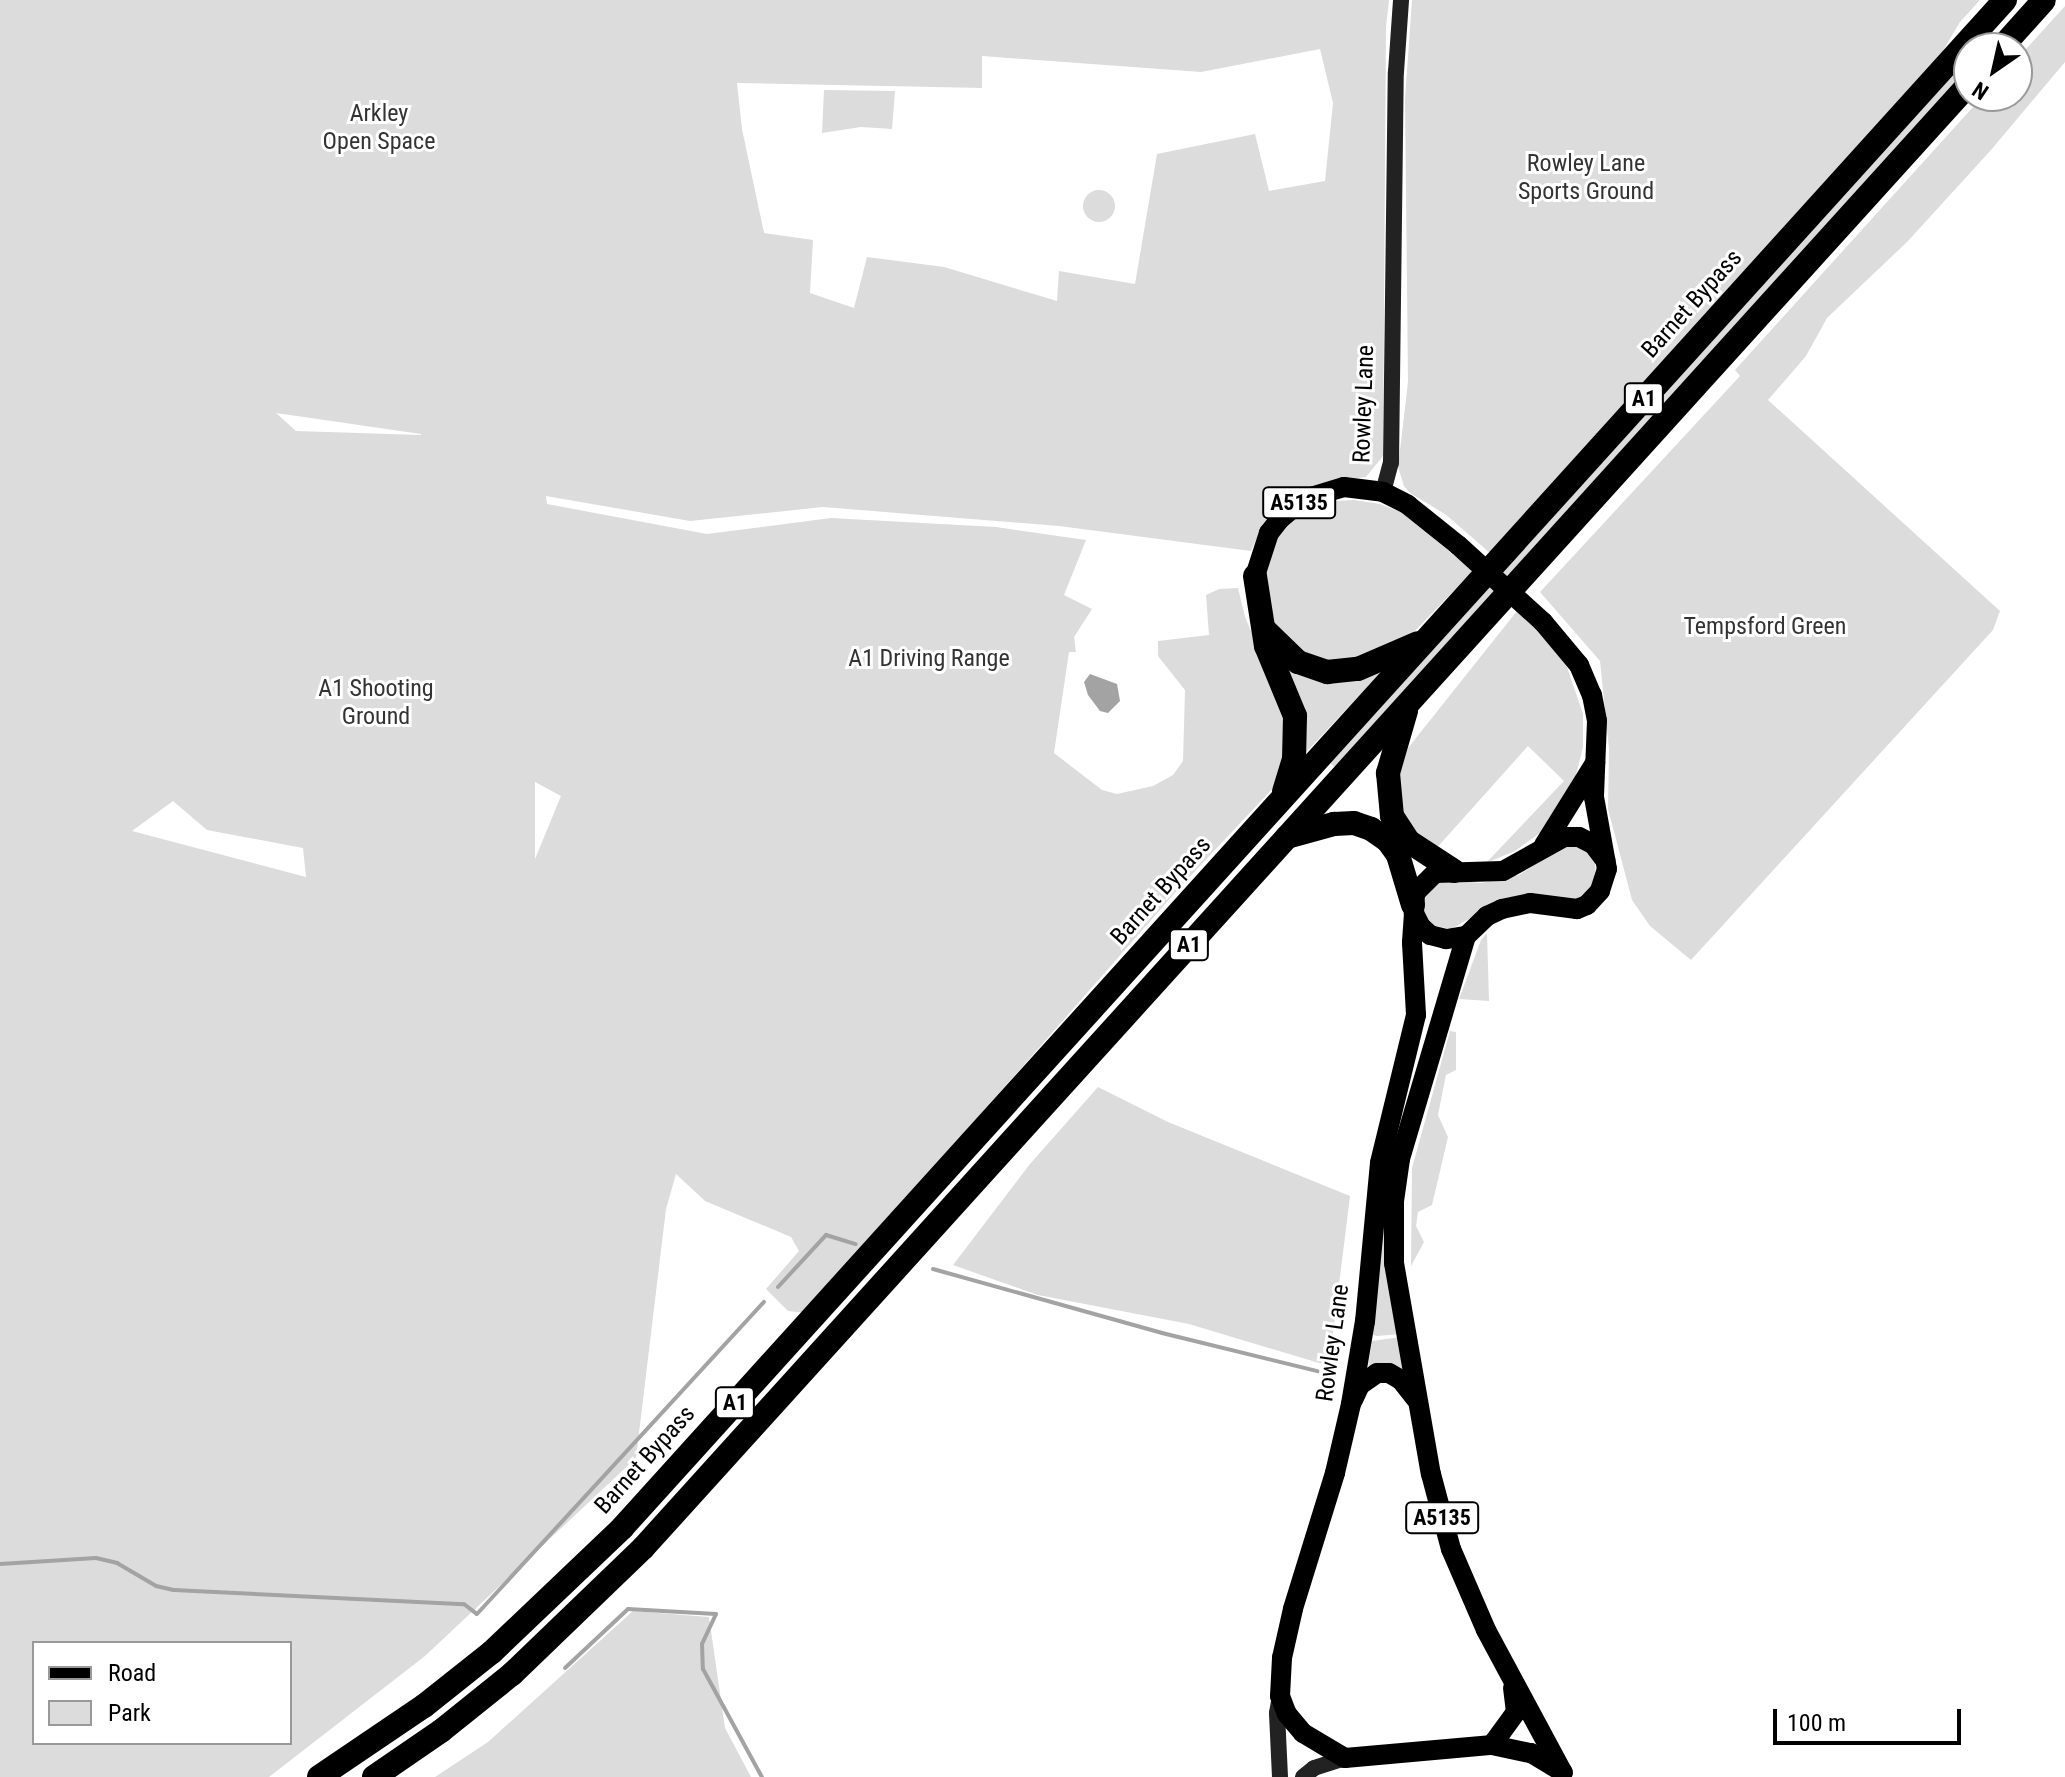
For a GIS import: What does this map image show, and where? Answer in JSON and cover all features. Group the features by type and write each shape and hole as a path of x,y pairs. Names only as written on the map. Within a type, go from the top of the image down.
{"highway":[{"name":"Barnet Bypass","path":"319,1777 424,1706 492,1652 612,1539 2005,0"},
{"path":"2015,32 2044,0"},
{"name":"A1","path":"374,1777 441,1731 512,1674 632,1559 1953,102"},
{"path":"1255,576 1256,599 1266,646 1295,716 1294,759 1283,798"},
{"path":"1265,630 1298,662 1327,672 1358,669 1429,638"},
{"path":"1407,705 1388,773 1392,816 1408,841 1454,871"},
{"path":"1287,837 1334,824 1354,823 1371,829 1388,841 1398,855 1414,909"}],"main road":[{"name":"A5135","path":"1255,576 1269,533 1304,499 1344,487 1383,492"},
{"name":"Rowley Lane","path":"1383,492 1408,505 1458,545 1543,622 1579,665 1592,695 1597,721 1594,797 1606,861"},
{"name":"Rowley Lane","path":"1541,849 1595,763"},
{"path":"1564,837 1579,837 1593,844 1606,861 1604,882 1587,905 1568,910 1530,903 1516,905 1487,916 1466,936 1446,939 1430,935 1421,927 1414,909 1415,893 1427,878 1454,871 1480,874 1503,871 1564,837"},
{"name":"Rowley Lane","path":"1280,1696 1282,1658 1293,1609 1335,1473 1351,1404 1365,1321 1380,1163 1416,1015 1412,943 1414,909"},
{"name":"A5135","path":"1466,936 1400,1159 1394,1201 1394,1263 1418,1402 1451,1549 1467,1592 1565,1775"},
{"path":"1351,1404 1360,1385 1377,1373 1389,1373 1401,1380 1418,1402"},
{"name":"A5135","path":"1492,1745 1516,1712 1509,1672"},
{"path":"1280,1696 1287,1714 1303,1733 1321,1747 1345,1758"},
{"name":"A5135","path":"1345,1758 1492,1745 1531,1753 1565,1775"}],"street":[{"name":"Rowley Lane","path":"1383,492 1391,463 1396,72 1401,0"},
{"name":"Rowley Lane","path":"1280,1696 1277,1713 1280,1777"},
{"path":"1303,1777 1314,1768 1345,1758"}],"green space":[{"path":"0,0 1389,0 1386,28 1383,456 1366,477 1318,484 1285,501 1262,526 1251,551 1059,526 823,507 690,521 546,496 547,504 707,534 831,518 996,527 1086,540 1064,595 1092,609 1074,637 1076,652 1069,652 1054,753 1102,790 1117,794 1153,786 1173,775 1183,761 1185,690 1158,656 1158,641 1209,635 1206,595 1219,589 1238,588 1245,617 1292,726 1278,783 1181,886 806,1313 788,1311 766,1289 799,1251 791,1237 705,1201 676,1174 666,1209 636,1458 425,1656 269,1777 0,1777","holes":["1320,49 1333,103 1325,181 1269,191 1255,134 1157,154 1135,284 1059,271 1057,301 944,267 867,257 854,308 810,293 813,240 764,233 742,129 737,83 982,88 982,56 1201,72","276,413 421,434 421,435 296,431","535,782 561,796 535,859","173,801 207,830 303,848 306,877 132,831"]},
{"name":"Rowley Lane Sports Ground","path":"1412,0 1980,0 1960,22 1942,52 1490,553 1445,514 1410,493 1404,486 1398,467 1408,382 1405,99"},
{"name":"Tempsford Green","path":"2065,6 2065,62 2033,100 2033,41"},
{"path":"1953,75 1953,84 1335,767 1330,763"},
{"path":"824,90 895,91 892,129 861,127 822,133"},
{"name":"Tempsford Green","path":"1969,112 2023,112 1907,242 1827,318 1806,356 1768,400 2000,611 1993,630 1691,960 1650,926 1632,900 1608,809 1609,749 1600,661 1540,592 1740,376 1735,370"},
{"path":"1099,190 1110,195 1115,206 1110,217 1099,222 1088,217 1083,206 1088,195"},
{"path":"1354,500 1380,504 1403,513 1473,571 1412,634 1375,657 1322,665 1280,637 1262,589 1274,540 1299,511 1318,502"},
{"path":"1517,611 1548,640 1567,667 1583,714 1583,747 1575,779 1541,832 1515,851 1486,863 1564,781 1528,746 1434,851 1408,830 1395,789 1408,748"},
{"path":"1282,655 1290,662 1393,659 1299,760"},
{"path":"1565,844 1586,848 1595,861 1596,879 1586,894 1577,899 1508,897 1451,929 1431,925 1422,910 1424,894 1435,883 1451,880 1481,883 1519,875"},
{"path":"1487,933 1489,1001 1459,999 1481,940"},
{"path":"1450,1031 1456,1032 1456,1070 1446,1075 1438,1115 1448,1137 1432,1205 1418,1212 1416,1226 1424,1242 1411,1266 1412,1168"},
{"path":"1098,1087 1168,1122 1350,1196 1329,1366 1189,1324 1038,1295 953,1265 1030,1164"},
{"path":"1385,1173 1401,1334 1377,1336 1369,1334"},
{"path":"1401,1337 1408,1373 1368,1368 1372,1341"},
{"path":"633,1611 709,1617 725,1728 751,1777 435,1777 488,1742"}],"shaded area":[{"path":"1090,674 1117,684 1120,701 1108,713 1100,711 1088,695 1084,682"}],"waterway":[{"path":"778,1287 826,1235 856,1244"},
{"path":"933,1269 1162,1333 1317,1371"},
{"path":"0,1564 96,1558 117,1563 156,1586 174,1590 464,1604 477,1614 764,1302"},
{"path":"565,1668 628,1609 716,1614 702,1644 703,1669 762,1777"}],"park label":[{"name":"Arkley Open Space","path":"379,128"},
{"name":"A1 Driving Range","path":"929,659"},
{"name":"A1 Shooting Ground","path":"376,703"}]}
